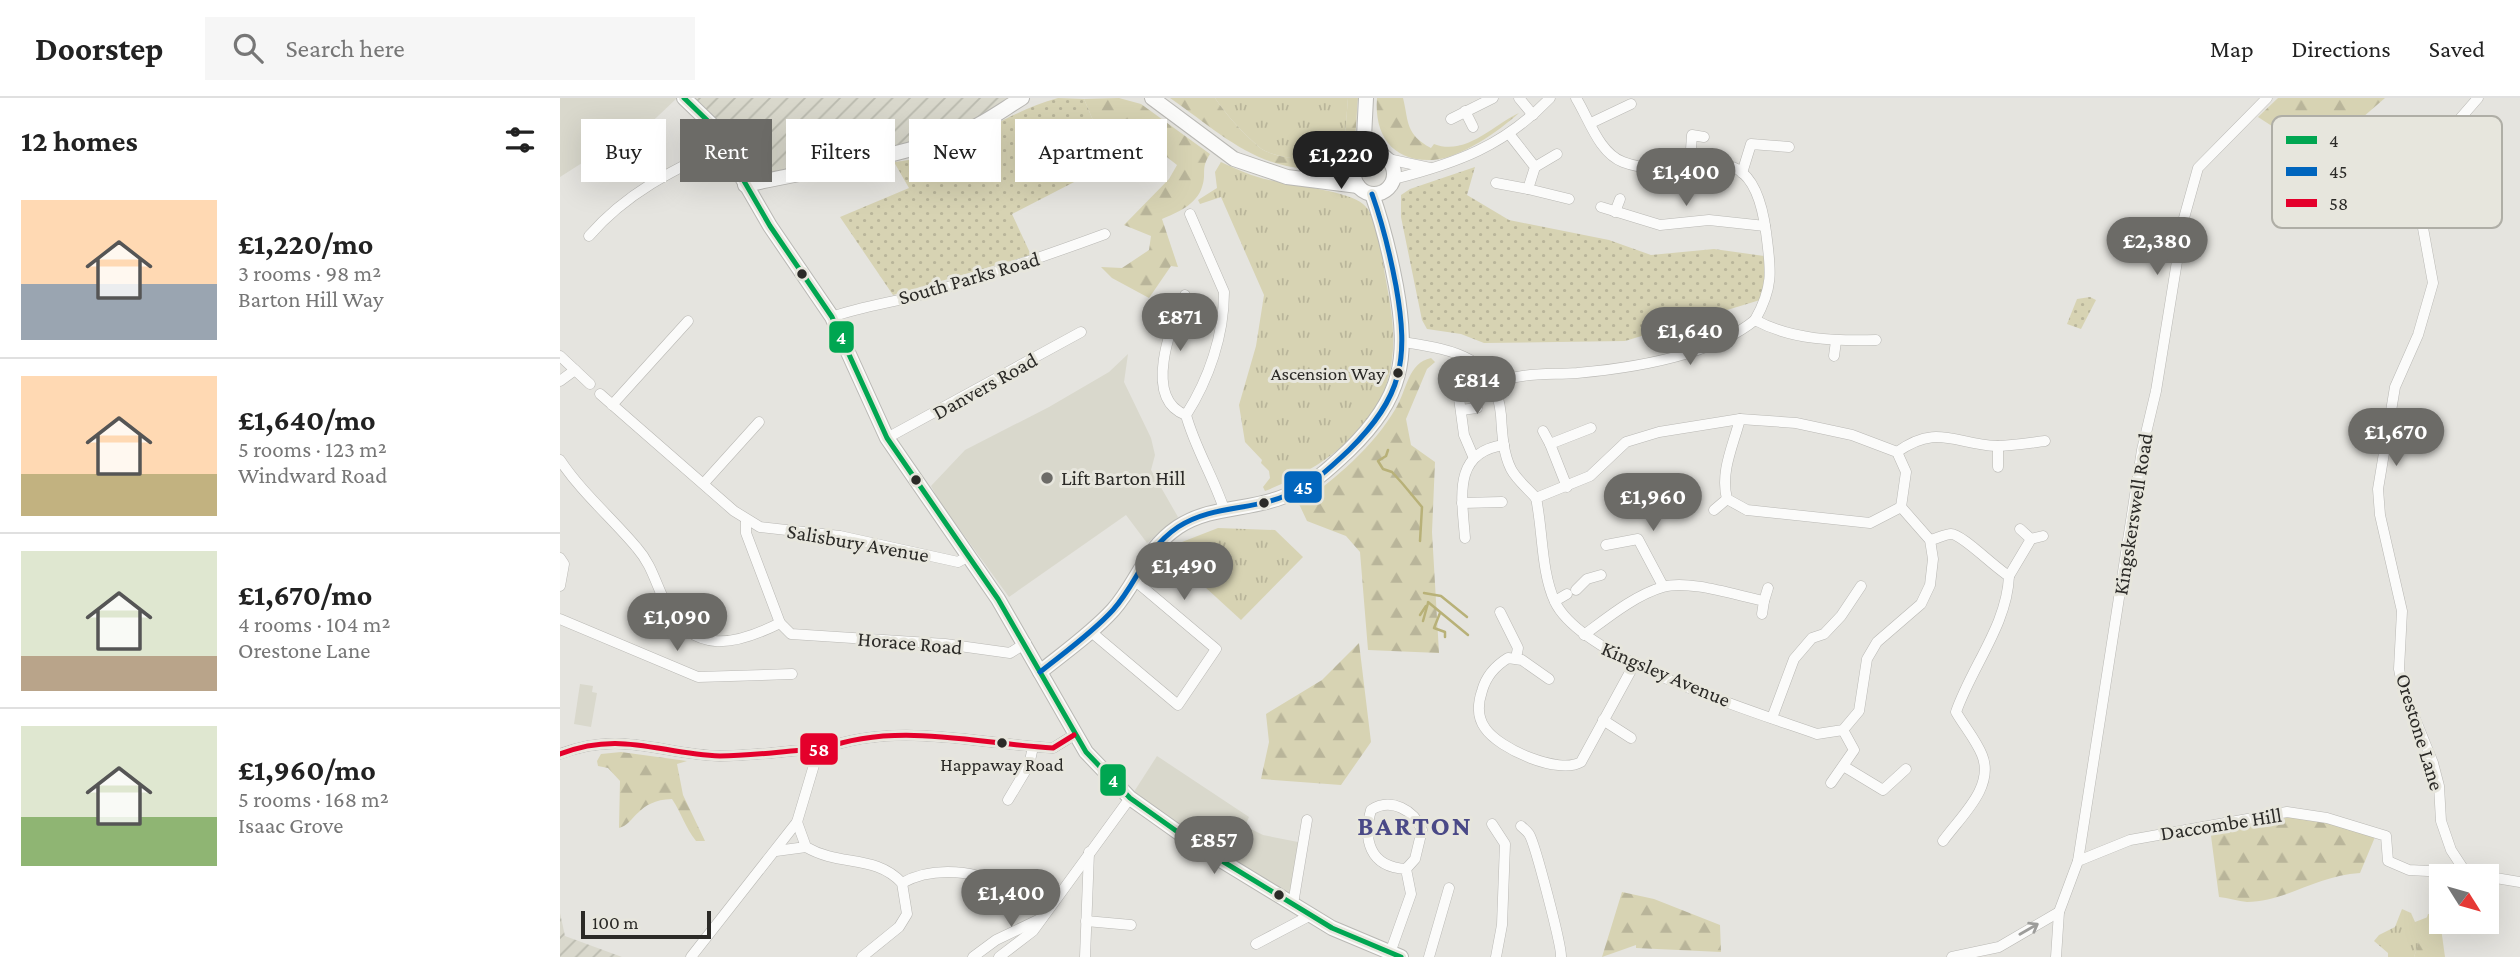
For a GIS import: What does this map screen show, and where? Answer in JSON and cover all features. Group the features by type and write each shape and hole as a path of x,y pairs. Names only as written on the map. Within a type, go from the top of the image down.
{"street":[{"path":"684,98 708,119"},
{"path":"745,186 849,165 951,136 968,130 1022,98"},
{"path":"1152,98 1234,159 1287,177 1384,188 1475,153 1510,135 1550,98"},
{"path":"1358,186 1354,175 1359,161 1366,98"},
{"path":"1451,119 1493,98"},
{"path":"1519,98 1533,115"},
{"path":"1493,384 1516,375 1576,373 1653,361 1715,344 1755,320 1769,295 1765,226 1760,195 1742,173 1729,165 1643,165 1623,162 1602,145 1576,98"},
{"name":"Kingskerswell Road","path":"2056,957 2059,912 2078,861 2143,450 2156,391 2184,218 2198,168 2267,98"},
{"name":"Orestone Lane","path":"2463,116 2478,98"},
{"path":"1612,100 1618,110"},
{"path":"1591,123 1631,104"},
{"path":"1465,111 1473,127"},
{"path":"1040,672 1114,609 1147,556 1177,528 1202,514 1280,498 1311,483 1332,466 1382,412 1397,384 1403,342 1385,229 1384,188 1394,168 1384,156 1364,114"},
{"path":"1690,164 1692,123"},
{"path":"1510,135 1535,167"},
{"path":"1692,135 1704,136"},
{"path":"1742,173 1751,144 1789,147"},
{"path":"1528,189 1535,167 1557,154"},
{"path":"1314,180 1359,161 1384,156 1434,169"},
{"path":"589,236 624,200 680,166"},
{"path":"743,182 832,317 887,438 970,556 1026,643 1074,735 1130,798 1196,845 1311,915 1393,956 1411,894 1406,869"},
{"path":"1496,183 1569,199"},
{"path":"1615,212 1620,199"},
{"path":"1601,207 1660,225 1709,220 1765,226"},
{"path":"1190,214 1224,292 1224,304 1219,337 1200,393 1186,415 1194,444 1212,474 1224,509"},
{"name":"Orestone Lane","path":"2423,228 2433,283 2418,334 2395,387 2378,489 2380,515 2402,611 2401,679 2433,763 2439,786 2441,821 2451,850 2460,864"},
{"name":"South Parks Road","path":"832,317 858,307 927,293 995,274 1105,234"},
{"path":"1185,295 1171,327 1164,353 1168,402 1173,410 1186,415"},
{"path":"1755,320 1774,330 1836,341 1876,340"},
{"path":"612,405 688,321"},
{"name":"Danvers Road","path":"887,438 1081,332"},
{"path":"1834,356 1836,341"},
{"path":"1403,342 1451,349 1478,364 1493,384 1500,402 1504,445 1511,470 1536,498 1590,476 1626,442 1659,432 1740,419 1808,425 1873,441 1897,452 1906,472 1901,507 1930,540 1933,559 1927,595 1872,650 1867,659 1859,710 1843,730 1854,750 1845,767 1831,783"},
{"path":"560,356 590,384"},
{"path":"560,381 575,370"},
{"path":"1457,383 1464,435 1473,456"},
{"name":"Salisbury Avenue","path":"600,394 746,520 760,527 840,536 958,562 970,556"},
{"path":"1461,410 1478,408"},
{"path":"1727,499 1724,476 1740,419"},
{"path":"704,483 759,422"},
{"path":"1550,444 1591,429"},
{"path":"1544,431 1567,486"},
{"path":"1897,452 1916,438 1930,436 1998,446 2045,442"},
{"path":"1465,538 1463,484 1473,456 1488,447 1504,445"},
{"path":"1998,446 1998,467"},
{"path":"560,460 575,482 638,549 652,570 666,605 685,629 697,638 732,643 780,623 746,533 746,520"},
{"name":"Kingsley Avenue","path":"1536,498 1546,564 1555,601 1576,630 1598,646 1653,673 1772,718 1816,734 1843,730"},
{"path":"1727,499 1746,510 1870,523 1901,507"},
{"path":"1714,510 1727,499"},
{"path":"1462,503 1502,502"},
{"path":"2020,529 2031,539"},
{"path":"1930,540 1951,534 1965,539 1986,560 2009,576"},
{"path":"1943,841 1984,785 1987,769 1981,752 1956,712 1976,663 1995,633 2009,591 2009,576 2031,539 2043,536"},
{"path":"1606,545 1638,539 1664,586"},
{"path":"560,558 564,564 560,586"},
{"path":"1555,601 1572,592 1587,579 1601,575"},
{"path":"1090,631 1178,705 1216,649 1133,579"},
{"path":"1584,635 1613,613 1664,586 1695,587 1764,601"},
{"path":"1772,718 1794,659 1812,638 1824,635 1841,617 1861,586"},
{"path":"1762,614 1768,588"},
{"path":"1500,611 1518,648 1516,658"},
{"path":"560,619 698,677 792,674"},
{"name":"Horace Road","path":"780,623 792,635 945,644 1010,653 1026,643"},
{"path":"1995,633 2008,637"},
{"path":"1549,679 1516,658 1508,658 1491,673 1479,701 1484,727 1494,737 1523,754 1563,768 1581,762 1635,663"},
{"path":"1604,720 1631,738"},
{"path":"560,754 587,743 615,742 721,756 823,749 836,744 897,736 961,738 1053,748 1074,735"},
{"path":"1008,800 1029,765 1033,747"},
{"path":"691,957 797,822 814,765 823,749"},
{"path":"1845,767 1883,790 1906,769"},
{"path":"999,957 1030,934 1130,798"},
{"path":"1390,804 1411,813 1419,821 1422,830 1420,844 1415,859 1406,869 1398,869 1371,850 1366,838 1371,810 1377,806 1390,804"},
{"name":"Daccombe Hill","path":"2078,861 2130,839 2287,812 2328,818 2386,836 2388,861 2400,868 2429,870"},
{"path":"1293,904 1307,820"},
{"path":"797,822 806,847"},
{"path":"1492,824 1505,844 1506,863 1496,957"},
{"path":"1521,826 1530,834 1536,853 1561,957"},
{"path":"776,851 806,847 834,860 881,867 902,883 907,914 900,927 862,957"},
{"path":"1085,957 1089,852"},
{"path":"902,883 920,873 947,873 981,876 994,880 1008,890"},
{"path":"2499,878 2520,882"},
{"path":"1429,957 1449,888"},
{"path":"1952,957 1999,947 2059,912"},
{"path":"1256,944 1311,915"},
{"path":"973,957 996,940 1042,918"},
{"path":"1086,921 1131,925"}],"shaded area":[{"path":"560,98 677,98 655,119 581,119 581,164 560,177"},
{"path":"684,98 1022,98 987,119 909,119 909,145 895,148 895,119 786,119 786,175 772,178 772,119 699,119"},
{"name":"Lift Barton Hill","path":"1128,354 1124,382 1151,438 1155,455 1151,470 1178,517 1147,543 1126,515 1009,597 931,486 965,450 1049,407 1109,372"},
{"path":"580,684 593,686 592,692 597,693 591,727 574,724"},
{"path":"1157,756 1249,817 1245,826 1263,835 1303,843 1293,904 1130,798"},
{"path":"560,913 565,936 622,957 560,957"}],"green space":[{"path":"1058,98 1084,99 1092,119 1015,119 1015,182 1074,182 1012,214 1031,255 893,295 840,217 909,188 895,162 909,159 909,182 1001,182 1001,121"},
{"path":"1119,98 1141,104 1162,119 1092,119 1084,99"},
{"path":"1170,98 1215,98 1259,147 1277,155 1302,159 1327,157 1344,148 1348,98 1358,98 1352,151 1345,163 1334,168 1299,168 1278,164 1240,147"},
{"path":"1215,98 1348,98 1344,149 1337,154 1315,159 1289,158 1267,152 1241,130"},
{"path":"1377,98 1403,98 1412,132 1431,148 1434,144 1446,147 1469,142 1519,113 1467,149 1444,158 1419,159 1397,151 1389,144 1379,124"},
{"path":"2278,98 2385,98 2364,116 2272,116 2272,126 2258,117"},
{"path":"1167,123 1210,154 1205,164 1202,187 1196,198 1180,211 1162,219 1178,267 1171,266 1149,298 1112,278 1101,267 1122,268 1149,250 1151,236 1124,225 1167,182 1177,165 1167,157"},
{"path":"1221,162 1261,178 1330,191 1363,204 1377,228 1392,317 1393,348 1387,383 1364,424 1347,442 1308,471 1265,491 1263,487 1270,478 1269,471 1245,442 1239,405 1256,346 1264,295 1221,197 1200,204 1198,200 1217,188 1215,172"},
{"path":"1475,167 1467,195 1509,220 1609,240 1651,255 1714,249 1764,256 1765,286 1760,300 1625,341 1484,343 1461,334 1427,329 1422,320 1401,217 1401,195 1410,189"},
{"path":"2090,297 2096,300 2081,329 2067,324 2077,299"},
{"path":"1431,358 1435,362 1427,369 1406,419 1411,445 1435,462 1432,532 1439,653 1368,650 1360,552 1346,536 1307,521 1299,504 1340,473 1377,436 1396,408 1417,365"},
{"path":"1218,528 1275,530 1303,557 1241,620 1170,555 1182,542"},
{"path":"1359,643 1371,742 1341,785 1261,779 1269,742 1266,714 1322,680"},
{"path":"621,752 687,761 677,764 683,795 705,841 696,841 672,799 651,803 619,828 620,781 608,768 598,766 597,761 601,754"},
{"path":"2280,816 2322,821 2375,837 2360,873 2330,878 2261,901 2247,902 2219,897 2211,836 2220,828"},
{"path":"1622,892 1654,899 1720,925 1721,952 1636,948 1636,945 1602,957"},
{"path":"2402,909 2411,913 2415,922 2428,917 2414,957 2388,957 2388,953 2374,941 2379,935 2395,927"},
{"path":"2428,914 2429,934 2442,934 2445,957 2414,957"}],"waterway":[{"path":"1388,450 1386,456 1378,461 1383,469 1392,472 1422,507 1420,541"},
{"path":"1424,593 1441,596 1467,617"},
{"path":"1428,602 1468,635"},
{"path":"1423,621 1428,603"},
{"path":"1420,615 1426,606"},
{"path":"1440,613 1434,628 1445,632 1445,637"}],"transit line":[{"name":"4","path":"684,98 711,124 770,226 832,317 887,438 998,599 1086,752 1130,798 1196,845 1332,928 1401,957"},
{"name":"45","path":"1040,672 1113,610 1149,556 1166,536 1204,515 1272,501 1303,487 1349,450 1381,412 1398,376 1402,335 1391,262 1372,194"},
{"name":"58","path":"560,754 582,747 622,744 733,756 823,749 879,736 908,735 1053,748 1074,735"}],"place":[{"name":"Ascension Way","path":"1398,373"},
{"name":"Lift Barton Hill","path":"1047,478"},
{"name":"Happaway Road","path":"1002,743"}],"district":[{"name":"BARTON","path":"1415,825"}]}
